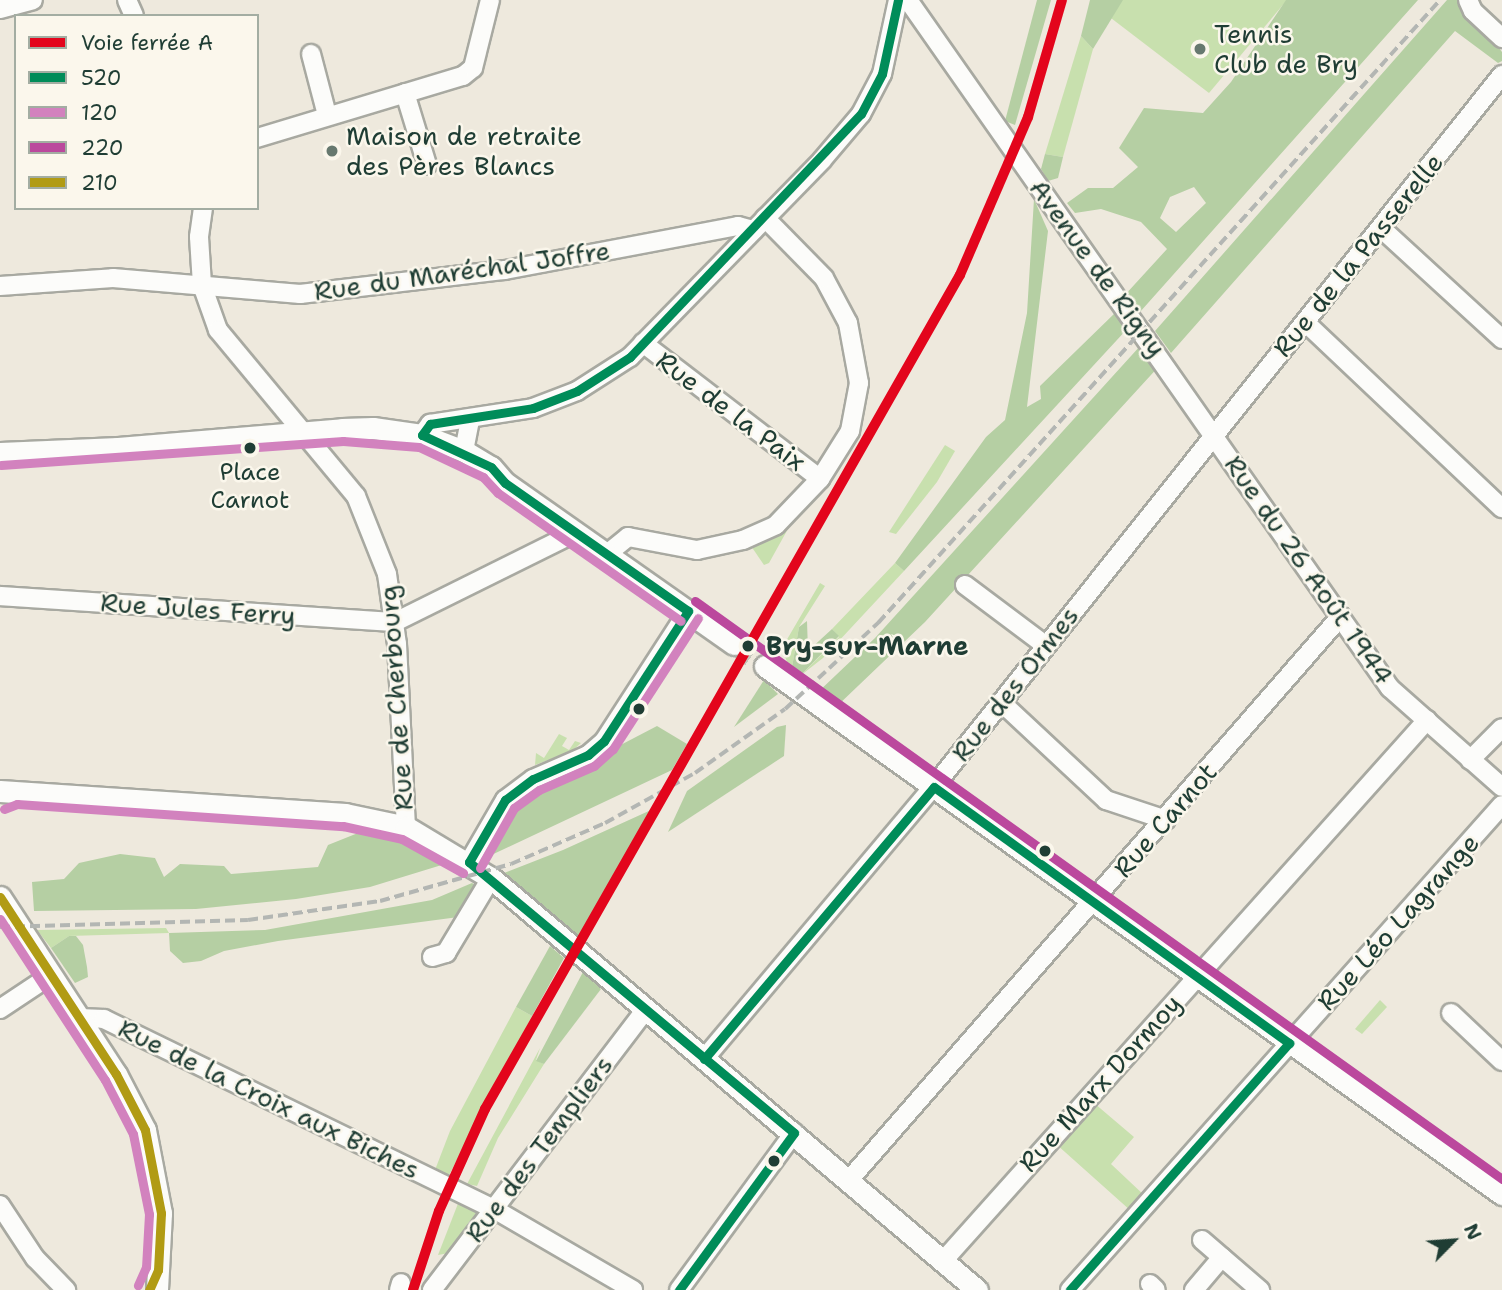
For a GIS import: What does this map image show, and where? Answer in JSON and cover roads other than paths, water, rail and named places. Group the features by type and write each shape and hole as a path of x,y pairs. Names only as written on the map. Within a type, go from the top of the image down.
{"main road":[{"path":"0,453 44,447 118,448 373,428 422,435 464,451 566,533 607,554 734,644"},
{"path":"765,666 1502,1194"},
{"path":"2,793 345,814 406,827 469,862 491,878 977,1290"},
{"path":"0,897 133,1102 145,1130 161,1213 157,1280 149,1290"}],"street":[{"path":"0,9 33,0"},
{"path":"259,137 463,76 473,68 490,0"},
{"path":"422,435 430,424 470,420 533,408 577,391 643,343 822,160 869,101 887,60 898,0"},
{"name":"Avenue de Rigny","path":"908,0 1213,434"},
{"path":"1468,0 1473,11 1502,38"},
{"path":"311,54 327,115"},
{"name":"Rue de la Passerelle","path":"1213,434 1382,229 1502,75"},
{"path":"405,93 428,165"},
{"name":"Rue de Cherbourg","path":"203,210 199,237 202,285 218,330 356,496 387,574 395,622 406,827"},
{"path":"607,554 628,537 697,550 743,540 789,516 844,444 856,416 859,383 854,342 824,278 759,224"},
{"name":"Rue du Maréchal Joffre","path":"0,286 73,278 300,294 392,286 505,270 759,224"},
{"path":"1382,229 1502,339"},
{"path":"1305,321 1502,509"},
{"name":"Rue de la Paix","path":"643,343 820,478"},
{"path":"464,451 470,420"},
{"name":"Rue du 26 Août 1944","path":"1213,434 1390,688 1502,787"},
{"name":"Rue des Ormes","path":"704,1059 934,787 1213,434"},
{"path":"395,622 566,533"},
{"path":"965,585 1045,645"},
{"name":"Rue Jules Ferry","path":"0,596 395,622"},
{"path":"469,862 505,800 533,779 587,755 604,741 688,611"},
{"name":"Rue Carnot","path":"849,1180 1166,820 1341,616"},
{"path":"1002,702 1106,800 1166,820"},
{"name":"Rue Marx Dormoy","path":"943,1261 1427,720"},
{"path":"1470,760 1502,729"},
{"name":"Rue Léo Lagrange","path":"1070,1290 1502,805"},
{"path":"432,957 446,953 491,878"},
{"path":"0,1009 51,975"},
{"name":"Rue des Templiers","path":"432,1290 646,1009"},
{"path":"1451,1013 1502,1061"},
{"name":"Rue de la Croix aux Biches","path":"79,1018 104,1019 494,1209 633,1290"},
{"path":"679,1290 794,1133"},
{"path":"0,1205 35,1258 66,1290"},
{"path":"1202,1240 1260,1290"},
{"path":"1194,1290 1222,1257"}],"tunnel":[{"path":"734,644 765,666"}],"railway":[{"path":"0,927 248,920 380,901 511,864 605,823 695,773 785,709 878,623 1440,0"}],"rail line":[{"name":"A","path":"413,1290 439,1211 485,1109 960,275 1028,117 1062,0"}],"place":[{"name":"Tennis Club de Bry","path":"1200,49"},
{"name":"Maison de retraite des Pères Blancs","path":"332,151"},
{"name":"Place Carnot","path":"250,448"},
{"name":"Bry-sur-Marne","path":"748,646"}]}
